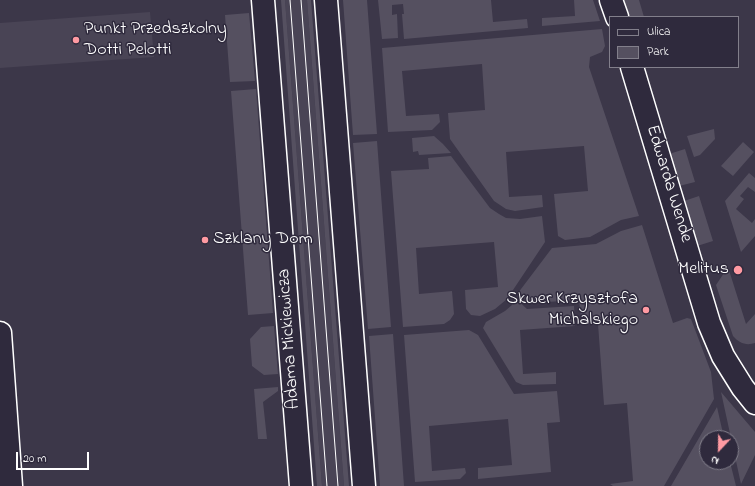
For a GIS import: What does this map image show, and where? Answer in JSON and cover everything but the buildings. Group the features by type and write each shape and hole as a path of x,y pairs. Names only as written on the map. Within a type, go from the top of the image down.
{"street":[{"name":"Adama Mickiewicza","path":"263,0 301,486"},
{"path":"326,0 364,486"},
{"path":"611,0 616,16"},
{"name":"Edwarda Wende","path":"632,68 709,323 723,356 751,389"},
{"path":"0,332 7,479"}],"shaded area":[{"path":"285,0 307,0 344,486 322,486"},
{"name":"Punkt Przedszkolny Dotti Pelotti","path":"150,12 154,57 0,68 0,23"}],"green space":[{"path":"281,0 285,0 322,486 317,486"},
{"path":"307,0 311,0 349,486 344,486"},
{"path":"343,0 367,0 377,134 353,135"},
{"path":"378,0 491,0 493,22 527,19 528,28 404,39 402,14 404,14 403,4 392,5 392,15 397,14 398,38 382,39"},
{"path":"574,0 593,0 600,21 542,26 542,18 575,16"},
{"path":"623,0 639,0 644,16 628,16"},
{"path":"249,13 255,81 230,82 225,15"},
{"path":"602,29 605,46 602,52 590,57 589,67 639,216 621,220 590,237 565,240 558,236 554,194 588,191 584,146 506,152 509,197 542,195 543,207 515,211 506,209 494,201 450,139 448,113 485,110 482,64 402,71 406,116 439,114 440,122 432,130 388,132 382,48"},
{"path":"256,89 273,313 248,315 231,91"},
{"path":"714,129 715,139 700,155 694,157 687,136"},
{"path":"434,136 451,153 419,155 418,151 413,152 412,138"},
{"path":"377,141 391,327 368,329 353,143"},
{"path":"743,142 754,152 733,176 721,166"},
{"path":"685,149 695,182 679,186 669,154"},
{"path":"451,156 490,208 499,214 506,218 520,219 542,216 545,242 507,299 495,309 480,316 471,315 466,309 465,290 498,287 494,242 416,248 419,294 452,291 454,314 450,320 444,324 403,327 391,171 429,169 428,158"},
{"path":"749,173 755,178 755,192 748,187 740,196 744,199 736,209 752,223 755,219 755,236 741,252 725,201"},
{"path":"699,196 713,241 697,246 684,201"},
{"name":"Skwer Krzysztofa Michalskiego","path":"642,225 673,323 687,318 691,319 711,372 714,399 664,486 613,486 610,484 633,481 627,403 604,405 598,324 582,325 579,300 530,303 518,293 552,248 596,244 621,231"},
{"path":"728,267 746,324 755,314 755,343 743,343 733,336 716,285"},
{"path":"515,298 527,309 574,306 575,326 520,330 523,374 556,372 556,384 523,385 516,382 483,328 486,322 512,305"},
{"path":"274,326 278,374 264,375 252,366 250,339 261,327"},
{"path":"469,330 478,335 514,394 557,391 560,422 547,423 551,472 478,479 478,468 512,465 508,419 429,426 432,471 465,468 466,473 460,479 415,482 404,335"},
{"path":"393,334 404,486 380,486 369,336"},
{"path":"278,387 278,391 263,402 267,439 258,439 254,389"},
{"path":"721,392 755,432 755,455 741,484 738,470 739,430 729,430"},
{"path":"717,407 722,430 704,430"},
{"path":"699,438 699,470 732,470 736,486 671,486"}],"tram line":[{"path":"290,0 327,486"},
{"path":"301,0 338,486"}],"place":[{"name":"Punkt Przedszkolny Dotti Pelotti","path":"76,40"},
{"name":"Szklany Dom","path":"205,240"},
{"name":"Melitus","path":"738,270"},
{"name":"Skwer Krzysztofa Michalskiego","path":"646,310"}]}
